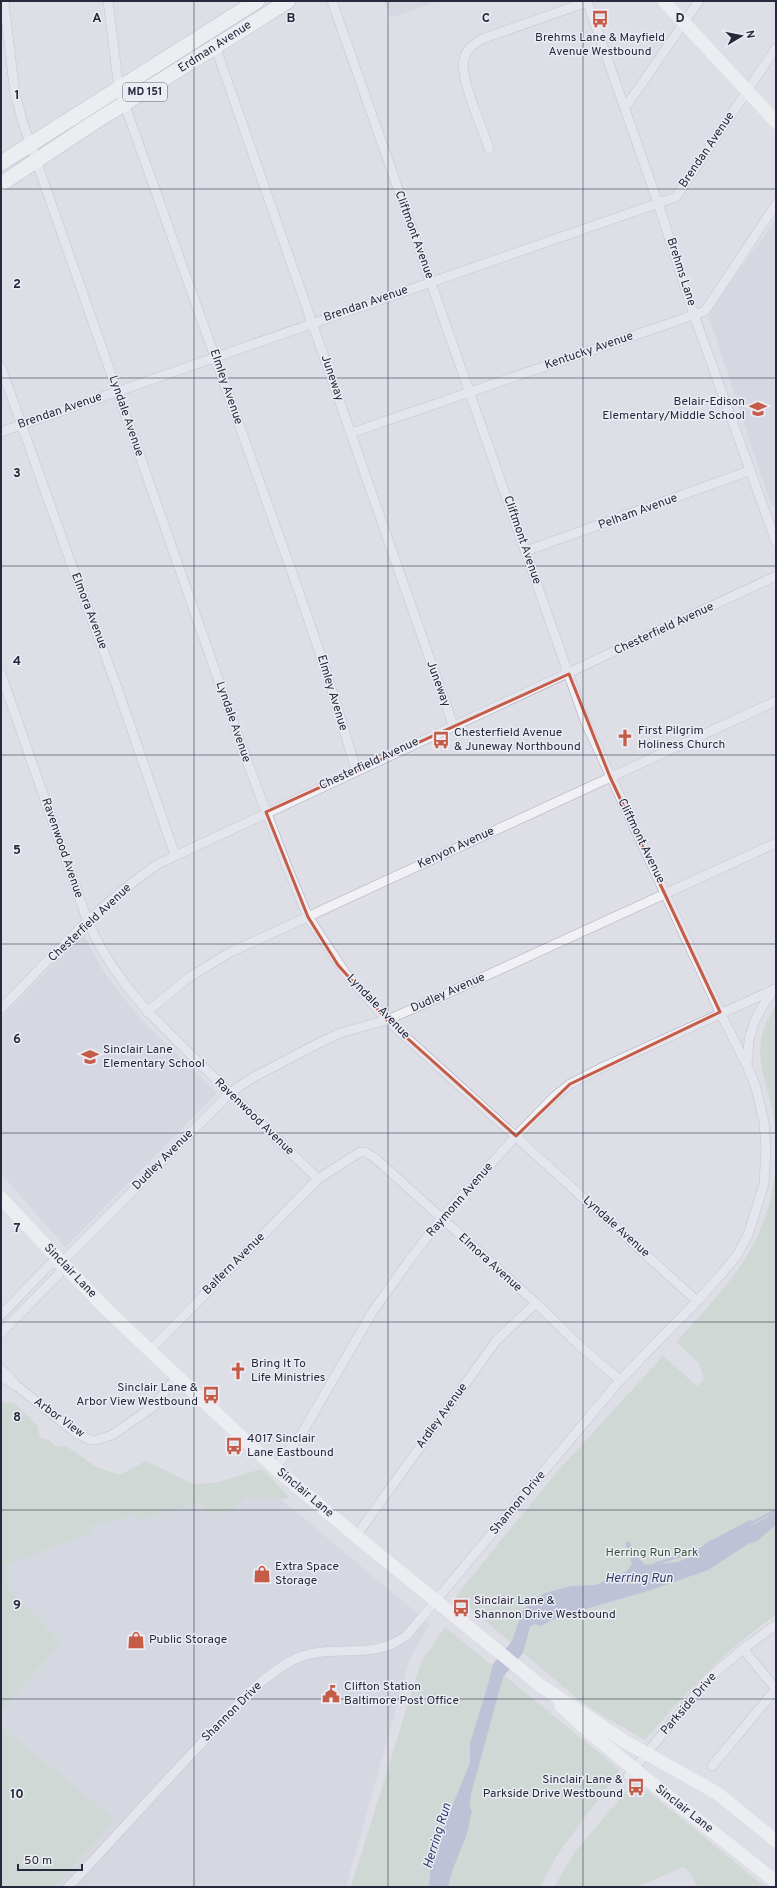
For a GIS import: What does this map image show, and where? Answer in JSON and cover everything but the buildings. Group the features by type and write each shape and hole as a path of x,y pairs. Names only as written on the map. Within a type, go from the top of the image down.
{"main road":[{"name":"Erdman Avenue","path":"1,163 31,142 119,89 257,1"},
{"name":"Erdman Avenue","path":"1,184 288,1"},
{"path":"664,1 776,122"},
{"name":"Sinclair Lane","path":"1,1198 62,1263 150,1350 275,1468 356,1536 541,1686 631,1773 776,1882"},
{"name":"Sinclair Lane","path":"541,1686 609,1732 716,1793 776,1841"}],"street":[{"name":"Lyndale Avenue","path":"4,1 15,94 266,812 308,917 338,965 387,1020 697,1301"},
{"name":"Elmley Avenue","path":"108,1 119,89 314,636 356,770"},
{"name":"Cliftmont Avenue","path":"332,1 585,721 720,1012 747,1065"},
{"path":"625,108 699,1"},
{"path":"489,149 465,79 463,62 467,52 474,44 482,39 587,2"},
{"name":"Brehms Lane","path":"587,2 658,203 694,315 749,471 772,521 776,542"},
{"name":"Juneway","path":"210,30 454,725"},
{"name":"Brendan Avenue","path":"1,432 118,392 215,356 676,197 776,48"},
{"name":"Kentucky Avenue","path":"351,433 705,311 776,204"},
{"name":"Elmora Avenue","path":"1,367 80,588 130,722 174,855"},
{"name":"Pelham Avenue","path":"526,551 749,471"},
{"name":"Chesterfield Avenue","path":"3,1003 88,921 132,882 174,855 356,770 568,674 776,576"},
{"name":"Ravenwood Avenue","path":"1,674 88,921 98,944 114,970 147,1012 318,1179"},
{"name":"Kenyon Avenue","path":"147,1012 188,978 218,959 357,893 776,702"},
{"name":"Dudley Avenue","path":"62,1263 230,1093 252,1078 340,1033 387,1020 776,843"},
{"name":"Shannon Drive","path":"720,1012 775,989"},
{"name":"Shannon Drive","path":"68,1887 260,1682 292,1661 305,1656 326,1652 358,1652 379,1648 397,1642 407,1635 437,1601 620,1380 730,1267 748,1235 764,1184 766,1148 764,1122 756,1088 747,1065 754,1023 762,1007 775,989"},
{"name":"Raymonn Avenue","path":"275,1468 302,1433 385,1293 441,1219 516,1136 570,1084 720,1012"},
{"name":"Elmora Avenue","path":"318,1179 355,1154 365,1152 375,1158 536,1303 580,1346 620,1380"},
{"name":"Balfern Avenue","path":"150,1350 318,1179"},
{"path":"1,1315 50,1264 62,1263 59,1274 1,1333"},
{"name":"Ardley Avenue","path":"356,1536 496,1341 536,1303"},
{"name":"Arbor View","path":"1,1368 17,1386"},
{"name":"Arbor View","path":"1,1377 17,1386 76,1433 90,1440 97,1440 112,1435 153,1407 178,1376"},
{"name":"Parkside Drive","path":"631,1773 707,1680 743,1649 776,1625"},
{"path":"712,1766 776,1689 743,1649"}],"highlighted area":[{"path":"569,674 610,777 720,1012 570,1084 516,1136 387,1020 338,965 308,917 266,812"}],"shaded area":[{"path":"438,1 391,18 385,2"},
{"name":"Belair-Edison Elementary/Middle School","path":"776,219 775,506 771,505 708,314"},
{"name":"Sinclair Lane Elementary School","path":"83,934 105,974 142,1021 217,1093 65,1247 1,1173 1,1018"},
{"path":"264,1485 430,1624 410,1658 346,1887 55,1887 114,1820 1,1726 1,1712 61,1642 7,1588 7,1565 91,1533 90,1527 134,1515 136,1521"}],"green space":[{"path":"776,1006 776,1133 774,1115 762,1069 760,1054 761,1039 766,1023"},
{"name":"Herring Run Park","path":"776,1162 776,1615 757,1628 706,1673 645,1740 579,1700 456,1596 556,1473 663,1356 697,1386 704,1379 699,1363 676,1342 729,1281 744,1261 756,1240 765,1217 772,1191"},
{"path":"1,1402 14,1403 37,1425 40,1438 49,1440 56,1447 66,1446 96,1467 120,1475 146,1461 193,1484 214,1483 262,1469 290,1498 268,1500 260,1497 252,1499 247,1495 235,1508 210,1514 201,1503 136,1521 134,1515 90,1527 91,1533 7,1565 8,1588 61,1642 1,1712"},
{"path":"445,1627 620,1770 557,1855 540,1887 351,1887 421,1662"},
{"path":"1,1726 115,1820 55,1887 1,1887"},
{"path":"634,1782 643,1787 765,1887 698,1887 688,1870 683,1867 637,1887 554,1887 575,1852"}],"water":[{"name":"Herring Run","path":"776,1510 776,1525 757,1541 748,1544 708,1570 651,1590 558,1617 541,1626 534,1624 530,1627 523,1653 503,1677 471,1794 470,1807 472,1812 468,1830 448,1887 429,1887 431,1864 447,1819 470,1763 470,1743 493,1664 512,1641 523,1610 533,1600 545,1593 571,1586 596,1585 627,1571 632,1564 625,1543 629,1541 634,1552 645,1565 678,1562 689,1557 708,1542 752,1520 749,1524 750,1526 768,1517"}],"waterway":[{"name":"Herring Run","path":"746,1526 776,1510"},
{"name":"Herring Run","path":"655,1564 701,1549"}],"place":[{"name":"Brehms Lane & Mayfield Avenue Westbound","path":"600,19"},
{"name":"Belair-Edison Elementary/Middle School","path":"758,409"},
{"name":"First Pilgrim Holiness Church","path":"625,738"},
{"name":"Chesterfield Avenue & Juneway Northbound","path":"441,740"},
{"name":"Sinclair Lane Elementary School","path":"90,1057"},
{"name":"Bring It To Life Ministries","path":"238,1371"},
{"name":"Sinclair Lane & Arbor View Westbound","path":"211,1395"},
{"name":"4017 Sinclair Lane Eastbound","path":"234,1446"},
{"name":"Extra Space Storage","path":"262,1574"},
{"name":"Sinclair Lane & Shannon Drive Westbound","path":"461,1608"},
{"name":"Public Storage","path":"136,1640"},
{"name":"Clifton Station Baltimore Post Office","path":"331,1694"},
{"name":"Sinclair Lane & Parkside Drive Westbound","path":"636,1787"}]}
